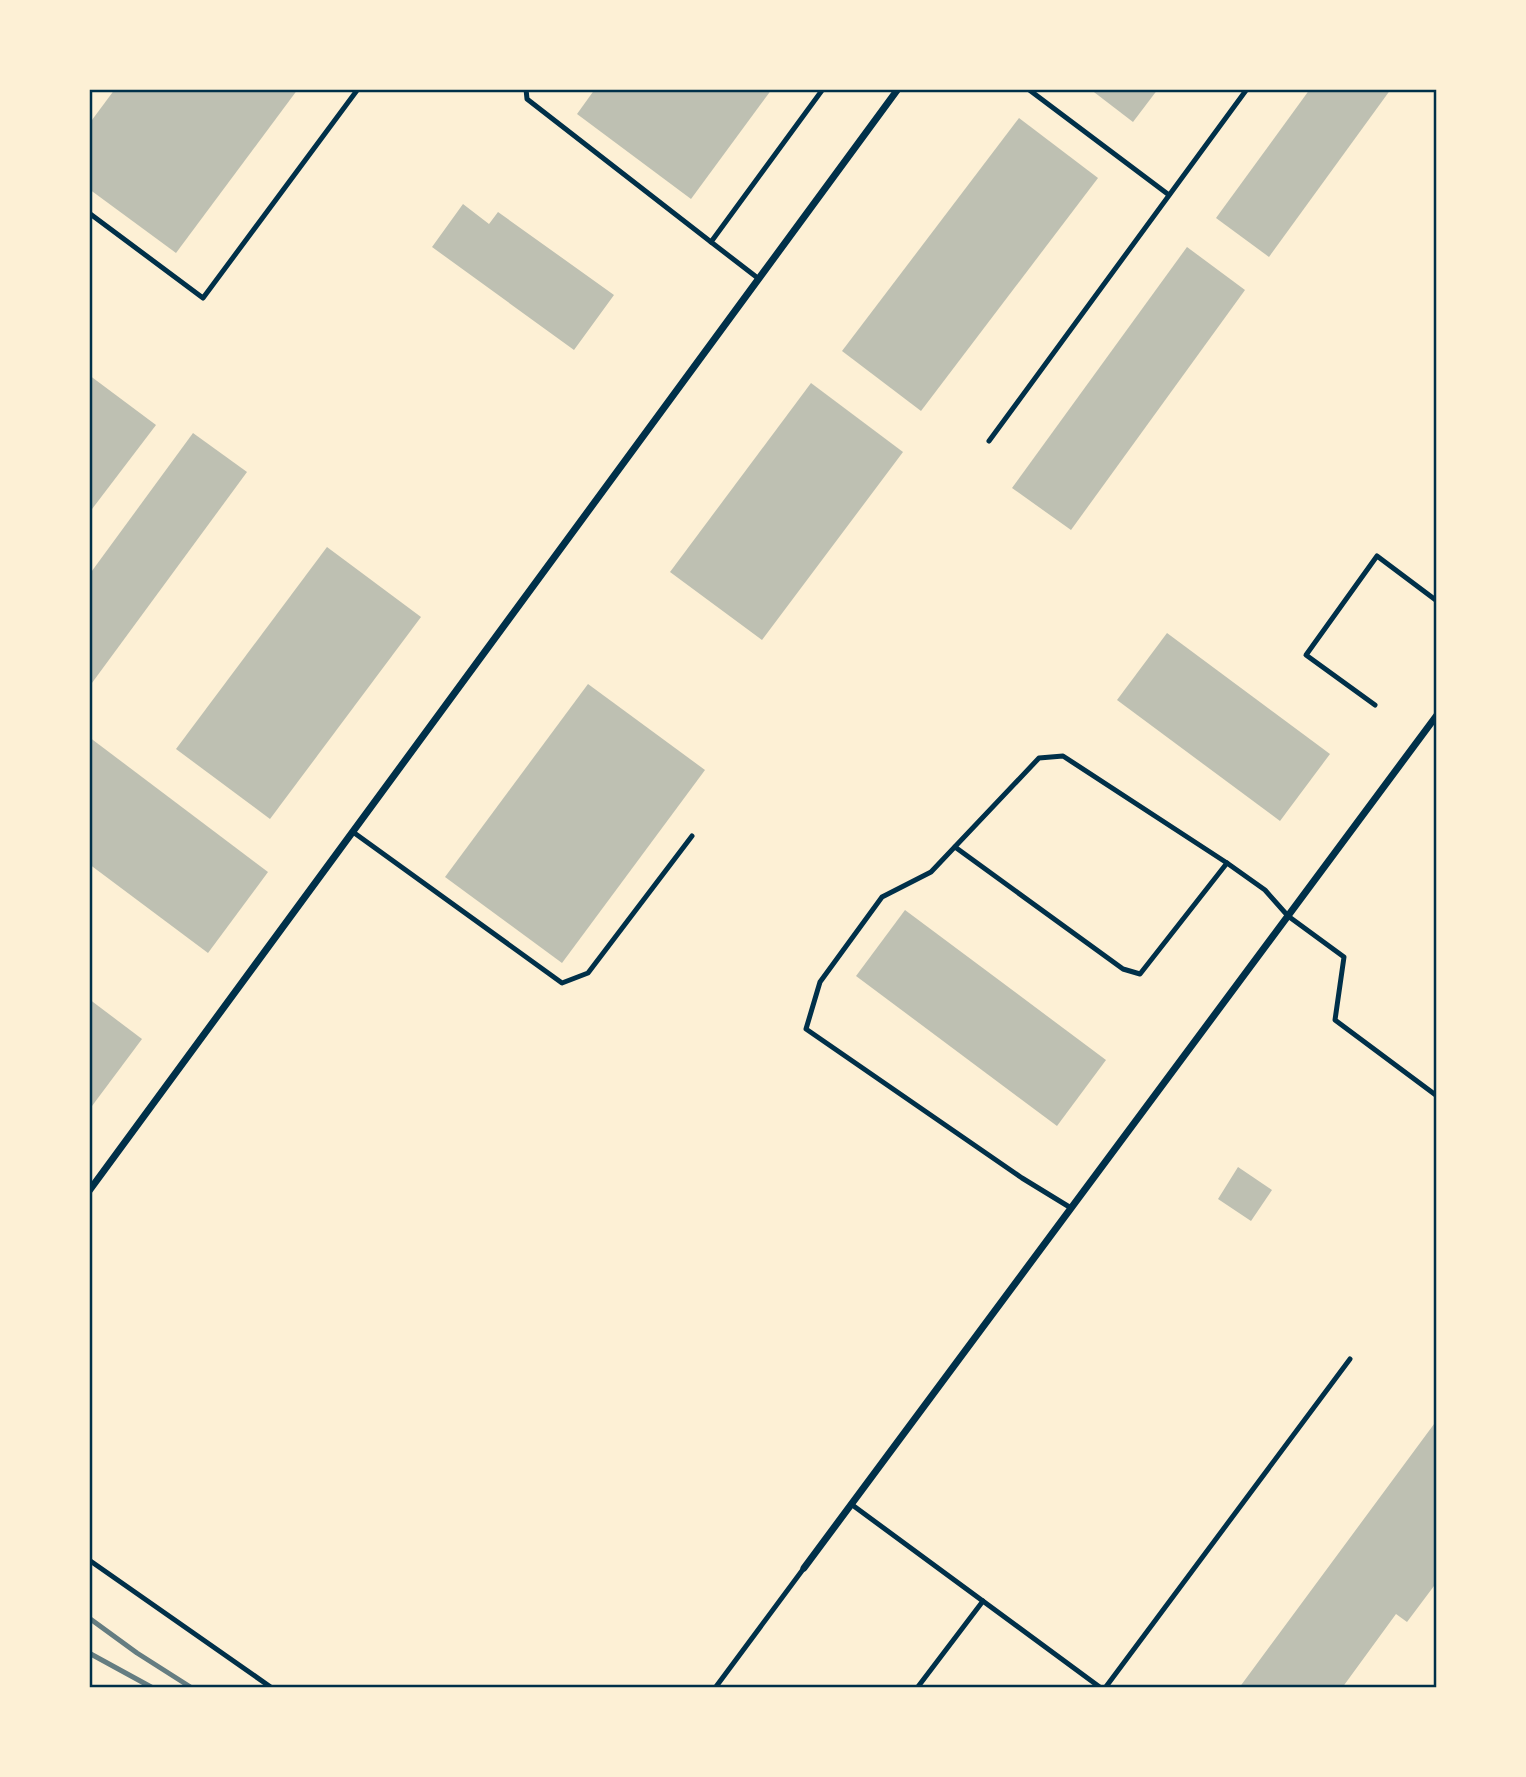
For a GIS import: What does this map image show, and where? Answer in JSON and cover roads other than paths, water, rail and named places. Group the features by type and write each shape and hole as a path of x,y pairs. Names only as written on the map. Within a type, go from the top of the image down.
{"street":[{"path":"89,1191 898,89"},
{"path":"804,1568 1437,715"}],"lane":[{"path":"89,213 203,298 358,89"},
{"path":"526,89 527,99 758,279"},
{"path":"711,242 823,89"},
{"path":"1028,89 1169,195"},
{"path":"989,441 1247,89"},
{"path":"1374,705 1306,655 1377,556 1437,601"},
{"path":"1071,1208 1022,1178 806,1029 820,982 882,897 932,872 1039,758 1063,756 1227,863 1265,890 1288,916 1344,957 1335,1020 1437,1096"},
{"path":"353,832 562,983 588,973 692,836"},
{"path":"955,847 1123,969 1140,974 1227,863"},
{"path":"852,1504 1103,1688 1350,1359"},
{"path":"89,1560 272,1688"},
{"path":"715,1688 804,1568"},
{"path":"917,1688 983,1601"}],"railway":[{"path":"89,1618 192,1688"},
{"path":"89,1653 153,1688"}]}
